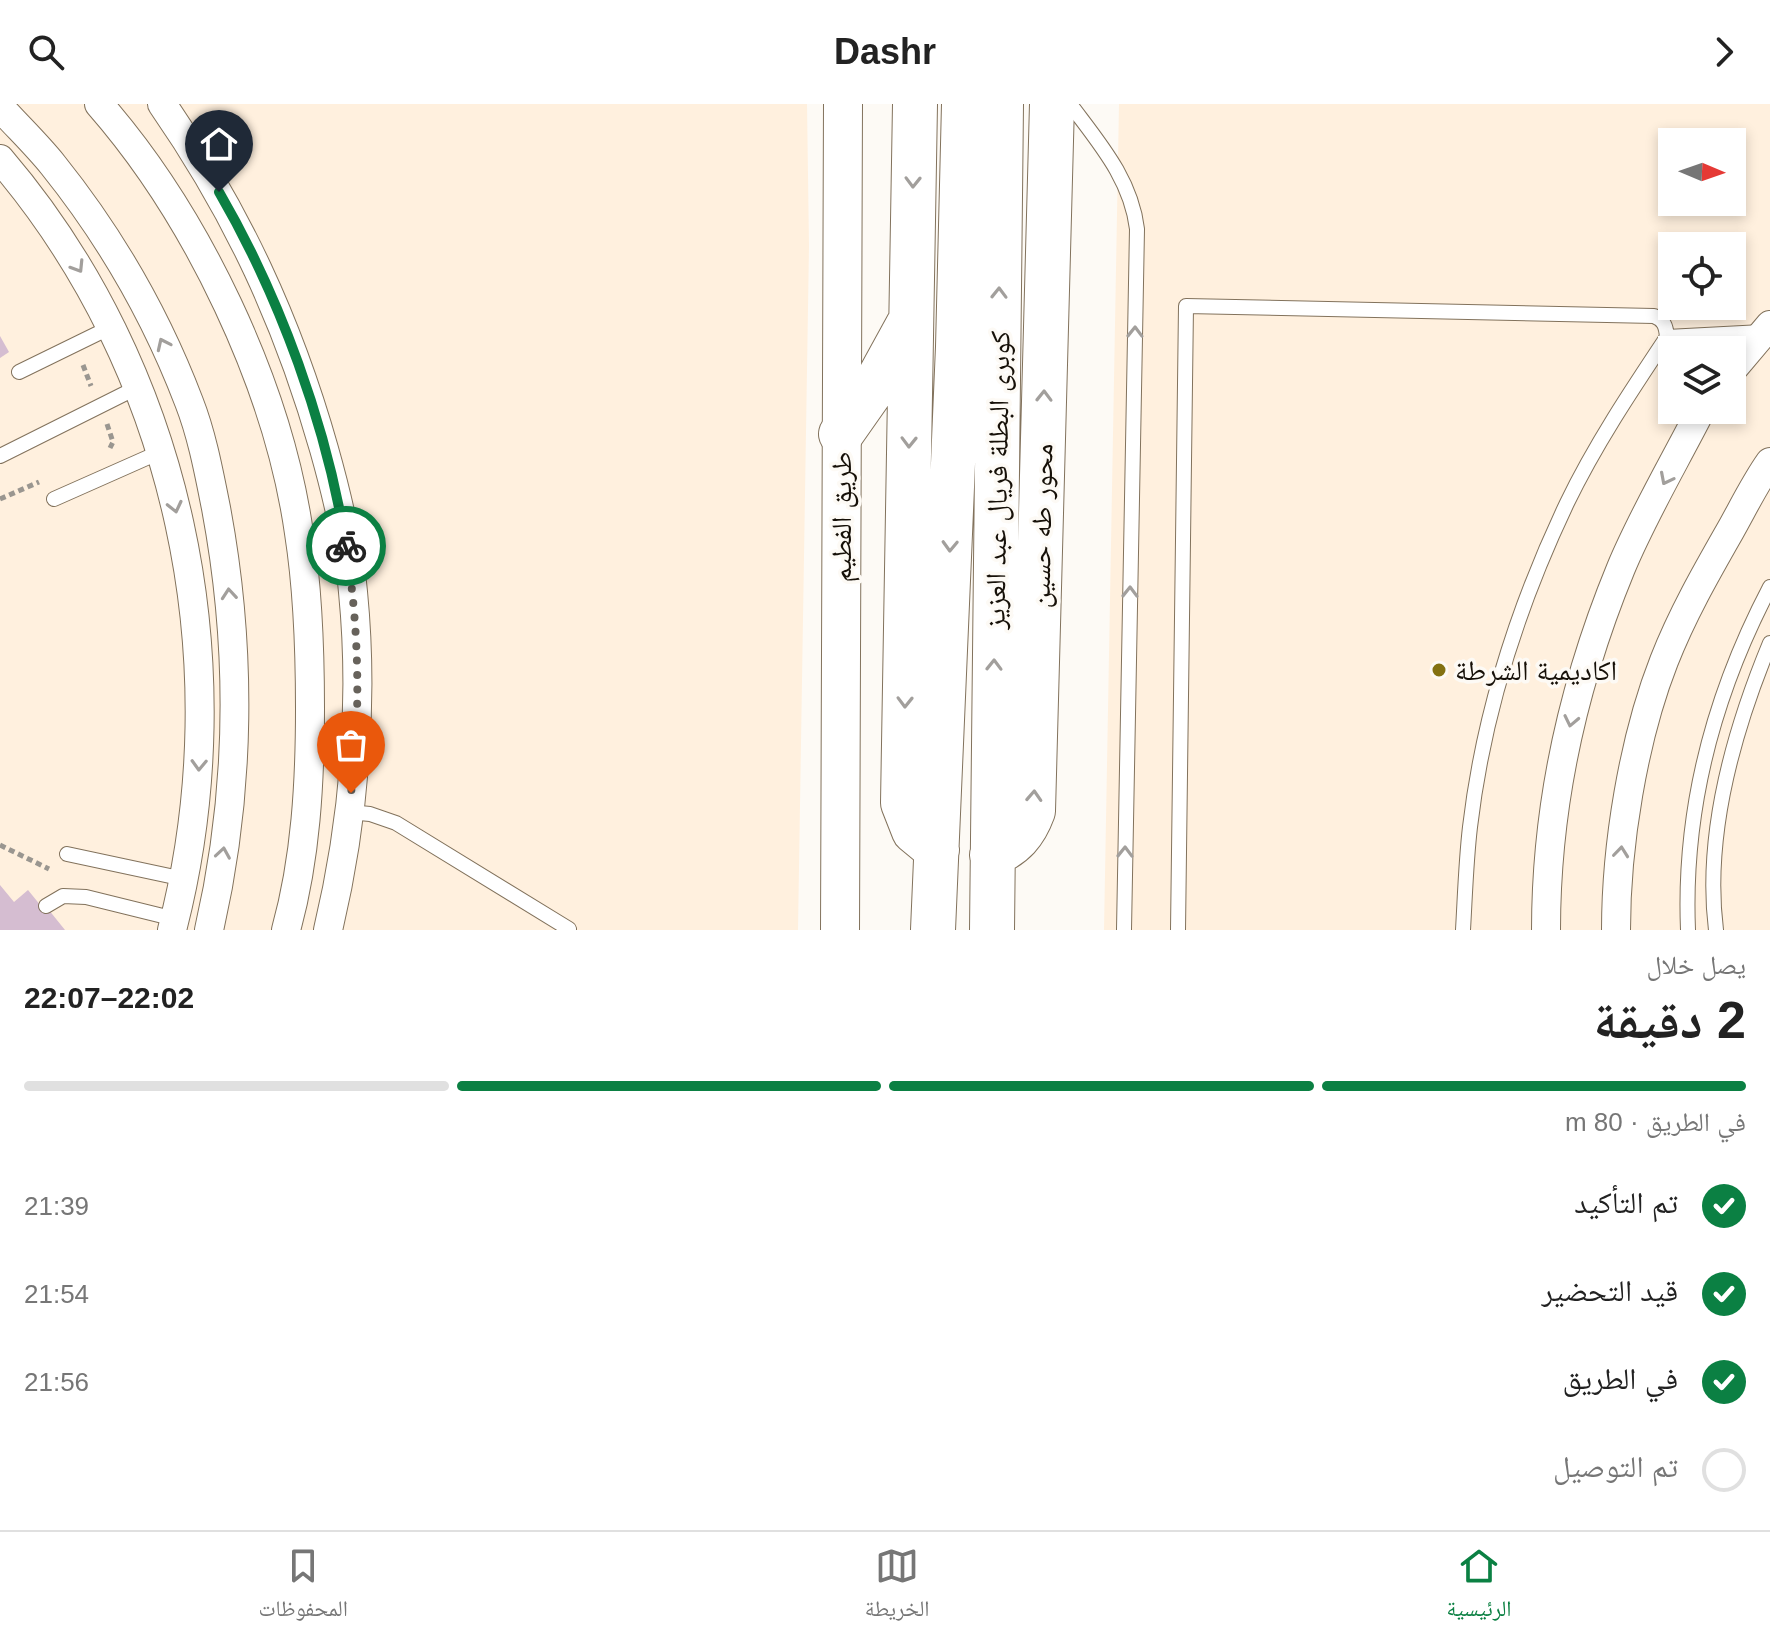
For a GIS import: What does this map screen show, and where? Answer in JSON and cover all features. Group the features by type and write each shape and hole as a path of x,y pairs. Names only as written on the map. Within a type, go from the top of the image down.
{"main road":[{"path":"915,104 903,803 914,831 937,850 933,930"},
{"name":"كوبرى البطلة فريال عبد العزيز","path":"937,850 958,347 964,104"},
{"name":"كوبرى البطلة فريال عبد العزيز","path":"992,855 1001,104"},
{"name":"محور طه حسين","path":"992,855 1018,838 1028,825 1033,811 1052,104"},
{"path":"841,434 874,387 911,319"},
{"path":"992,855 992,930"}],"street":[{"path":"99,104 140,156 172,204 230,311 274,428 290,488 299,532 306,600 310,740 303,839 286,930"},
{"path":"162,104 223,200 259,268 299,369 331,476 353,590 357,651 353,774 337,896 328,930"},
{"name":"طريق الفطيم","path":"840,930 843,104"},
{"path":"0,107 52,163 88,211 127,273 190,403 209,474 229,589 236,723 226,840 209,930"},
{"path":"0,159 55,231 111,327 139,387 160,452 186,556 197,636 199,777 185,879 174,925"},
{"path":"55,231 88,211"},
{"path":"1746,353 1766,328"},
{"path":"1546,930 1556,793 1576,699 1621,567 1694,424"},
{"path":"1616,930 1616,900 1625,820 1640,742 1663,663 1695,591 1770,462"},
{"path":"290,488 331,476"},
{"path":"186,556 224,549"}],"lane":[{"path":"1070,104 1119,172 1134,206 1137,229 1124,930"},
{"path":"1178,930 1186,306 1637,313 1661,319 1666,326 1667,336"},
{"path":"19,372 111,327"},
{"path":"1678,336 1766,328"},
{"path":"1463,930 1470,826 1487,733 1500,681 1524,609 1567,503 1606,431 1658,351"},
{"path":"0,456 139,387"},
{"path":"54,499 160,452"},
{"path":"1688,930 1688,868 1700,774 1724,689 1751,623 1770,587"},
{"path":"1716,930 1715,858 1727,767 1770,643"},
{"path":"349,812 370,814 396,823 569,929"},
{"path":"67,854 185,879"},
{"path":"46,906 54,899 73,895 174,925"}],"shaded area":[{"path":"0,104 807,104 809,246 798,930 0,930"},
{"name":"اكاديمية الشرطة","path":"1119,104 1770,104 1770,930 1104,930"}],"building":[{"path":"0,336 9,352 0,358"},
{"path":"0,885 14,902 28,890 65,930 0,930"}],"way so far":[{"path":"346,546 357,651 351,793"}],"place":[{"name":"اكاديمية الشرطة","path":"1439,670"}],"route":[{"path":"219,192 259,268 299,369 331,476 346,546"}]}
